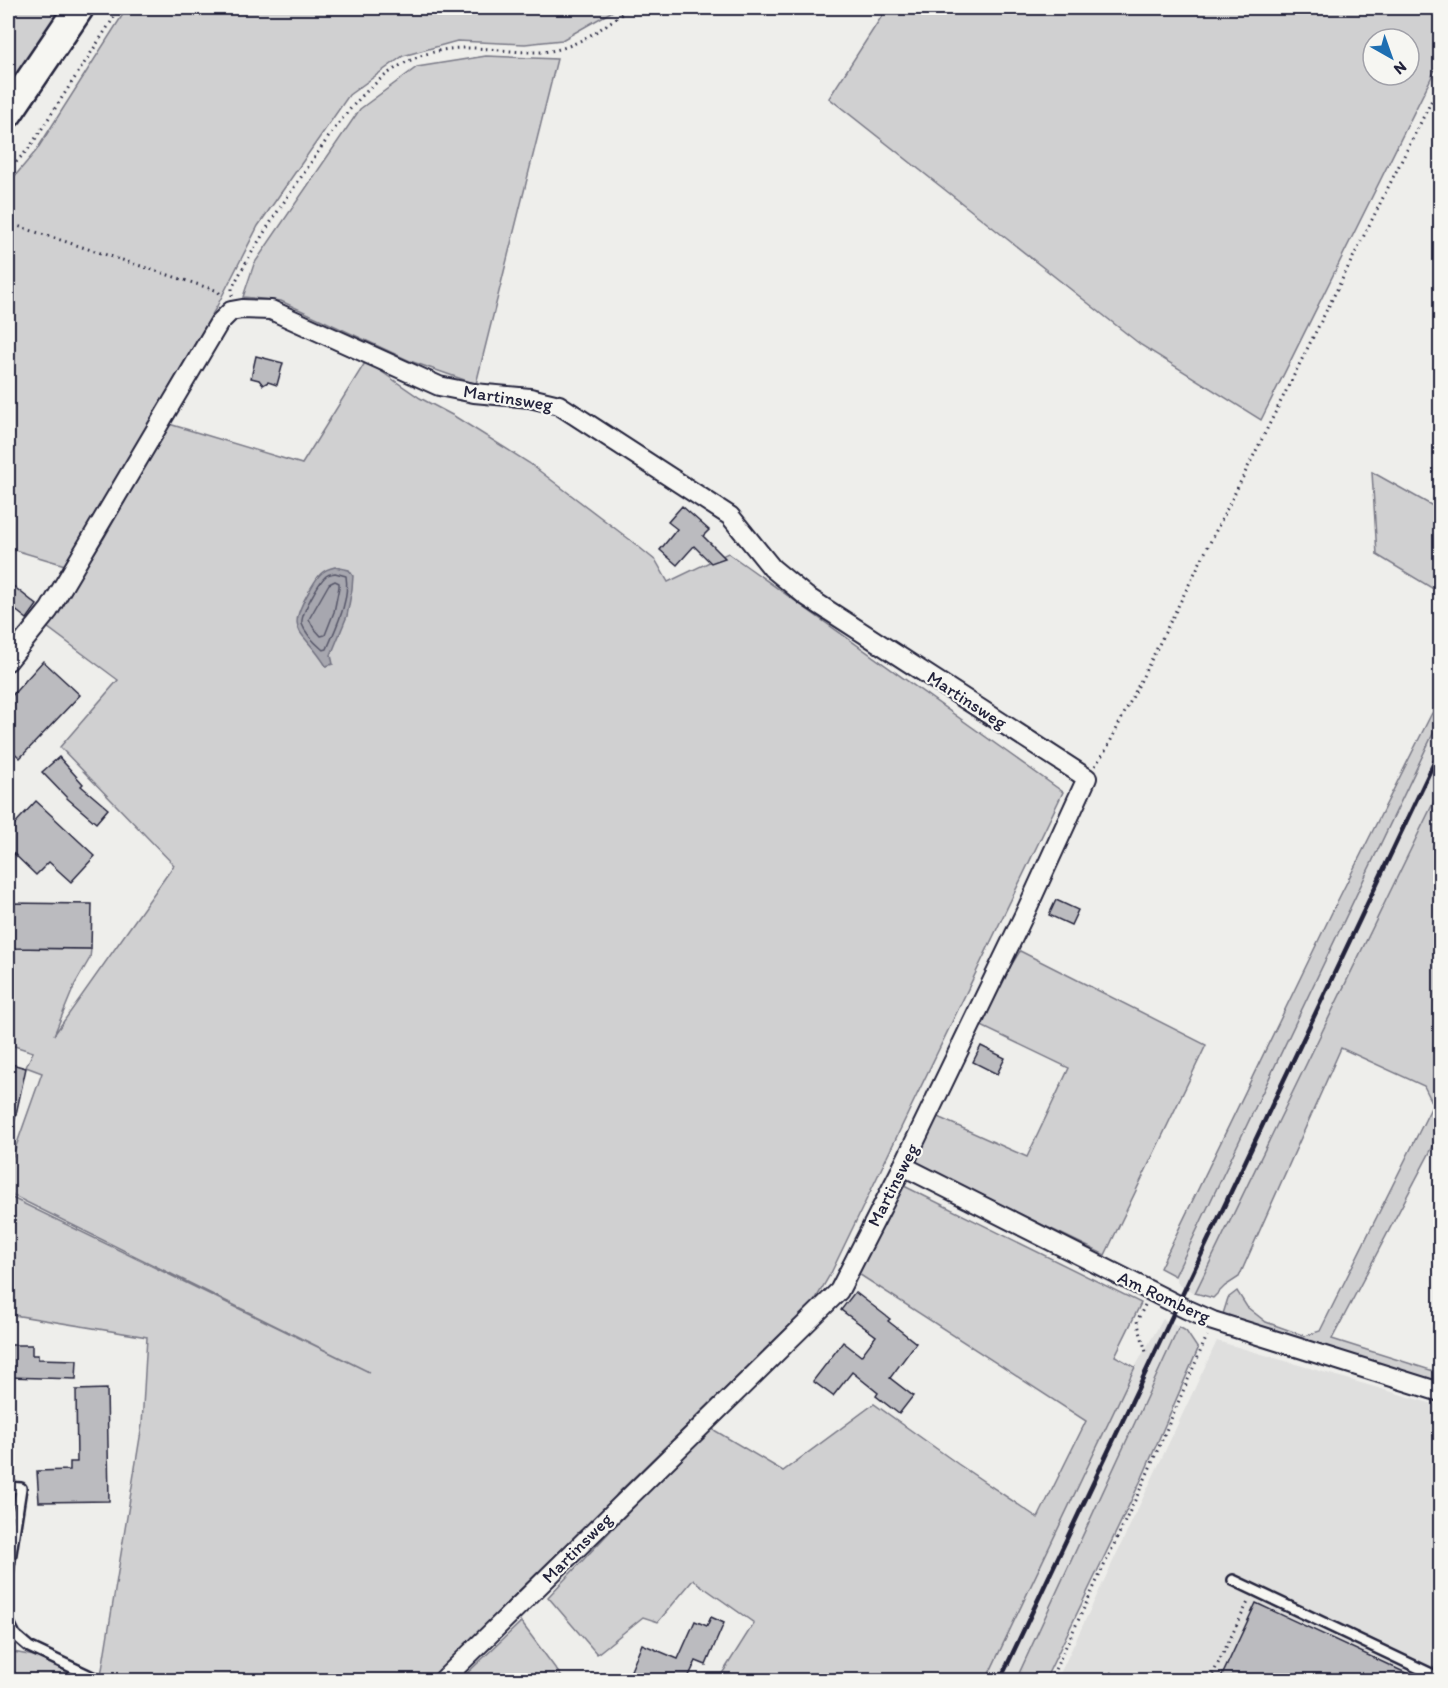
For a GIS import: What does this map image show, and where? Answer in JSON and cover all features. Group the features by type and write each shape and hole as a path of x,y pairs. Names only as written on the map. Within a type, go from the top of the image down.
{"main road":[{"path":"8,113 79,8"}],"street":[{"name":"Martinsweg","path":"231,311 271,310 440,386 474,393 530,398 558,405 730,516 772,568 806,596 1087,778 903,1167 839,1291 442,1680"},
{"path":"8,661 49,610 219,323 231,311"},
{"name":"Am Romberg","path":"903,1167 1170,1303 1213,1321 1440,1392"}],"lane":[{"path":"8,1487 21,1488 8,1573"},
{"path":"1233,1580 1440,1678"},
{"path":"8,1621 15,1635 29,1647 99,1680"}],"path":[{"path":"8,171 30,147 120,8"},
{"path":"231,311 232,288 266,228 330,136 363,94 392,70 418,57 444,50 477,48 540,52 565,48 591,35 630,8"},
{"path":"1087,778 1108,746 1440,84"},
{"path":"8,223 218,291 231,311"},
{"path":"1137,1321 1146,1352"},
{"path":"1050,1680 1145,1479 1213,1321"},
{"path":"1210,1680 1254,1590"},
{"path":"1110,1673 1127,1680"}],"shaded area":[{"path":"8,8 66,8 8,94"},
{"path":"127,8 618,8 562,40 525,44 457,41 403,56 349,95 258,226 216,308 65,565 8,548 8,184 36,151"},
{"path":"887,8 1440,8 1440,60 1261,420 1141,345 829,98"},
{"path":"486,56 557,59 476,384 410,361 281,301 243,297 254,264 360,109 417,67"},
{"path":"366,361 420,398 454,416 529,463 656,561 668,582 728,553 1063,792 831,1273 814,1302 617,1494 610,1506 520,1590 431,1680 110,1680 101,1676 142,1425 147,1337 8,1314 8,1196 369,1372 8,1193 8,1169 42,1073 26,1067 33,1052 8,1044 8,948 91,949 90,958 75,984 54,1035 174,865 60,747 118,680 47,627 104,538 169,424 302,464"},
{"path":"1372,472 1440,510 1440,593 1377,555"},
{"path":"1440,697 1440,719 1175,1276 1160,1268 1338,900"},
{"path":"1440,719 1440,789 1195,1293 1179,1285 1175,1276"},
{"path":"1440,789 1440,1133 1332,1339 1440,1373 1440,1386 1238,1321 1223,1314 1228,1298 1237,1291 1247,1307 1266,1322 1305,1336 1320,1331 1433,1104 1424,1086 1341,1048 1239,1277 1213,1298 1195,1293"},
{"path":"1020,951 1206,1045 1105,1255 911,1161 931,1114 1027,1157 1069,1068 975,1023"},
{"path":"904,1186 1141,1303 1115,1356 1135,1367 986,1680 718,1680 754,1623 693,1580 658,1622 643,1617 597,1654 548,1597 709,1427 783,1471 874,1404 1038,1518 1086,1421 854,1271"},
{"path":"1163,1319 1179,1327 1016,1680 986,1680 1135,1367"},
{"path":"1179,1327 1186,1331 1198,1349 1142,1478 1045,1680 1016,1680"},
{"path":"1217,1341 1440,1406 1440,1680 1057,1680"},
{"path":"521,1622 564,1680 460,1680"},
{"path":"8,1651 55,1660 99,1680 8,1680"}],"water":[{"path":"335,567 349,570 353,576 352,589 347,616 331,655 333,664 326,666 303,637 297,623 303,603 320,574"}],"building":[{"path":"256,356 283,363 277,385 268,382 263,385 259,380 251,378"},
{"path":"682,506 709,530 703,536 725,558 711,563 694,546 677,565 660,550 677,529 668,522"},
{"path":"8,582 37,605 27,619 14,609 8,618"},
{"path":"43,661 80,695 20,758 8,747 8,700"},
{"path":"59,757 83,784 81,786 108,809 96,823 42,772"},
{"path":"36,801 95,856 71,882 49,862 36,875 8,848 8,831"},
{"path":"1056,900 1078,910 1071,925 1049,915"},
{"path":"8,903 92,904 91,949 8,948"},
{"path":"981,1046 1005,1058 997,1074 973,1062"},
{"path":"8,1063 26,1068 13,1128 8,1127"},
{"path":"855,1292 916,1343 890,1378 913,1396 899,1414 876,1396 878,1393 852,1372 833,1396 813,1381 843,1342 861,1356 876,1336 841,1310"},
{"path":"8,1345 32,1345 32,1355 38,1355 38,1359 77,1360 76,1379 8,1377"},
{"path":"107,1389 109,1501 39,1502 37,1471 70,1470 70,1462 77,1462 76,1390"},
{"path":"1256,1603 1421,1680 1220,1680"},
{"path":"711,1617 724,1623 706,1665 696,1661 687,1680 647,1680 630,1673 642,1644 678,1659 695,1621 707,1626"}],"railway":[{"path":"1000,1680 1440,750"}]}
